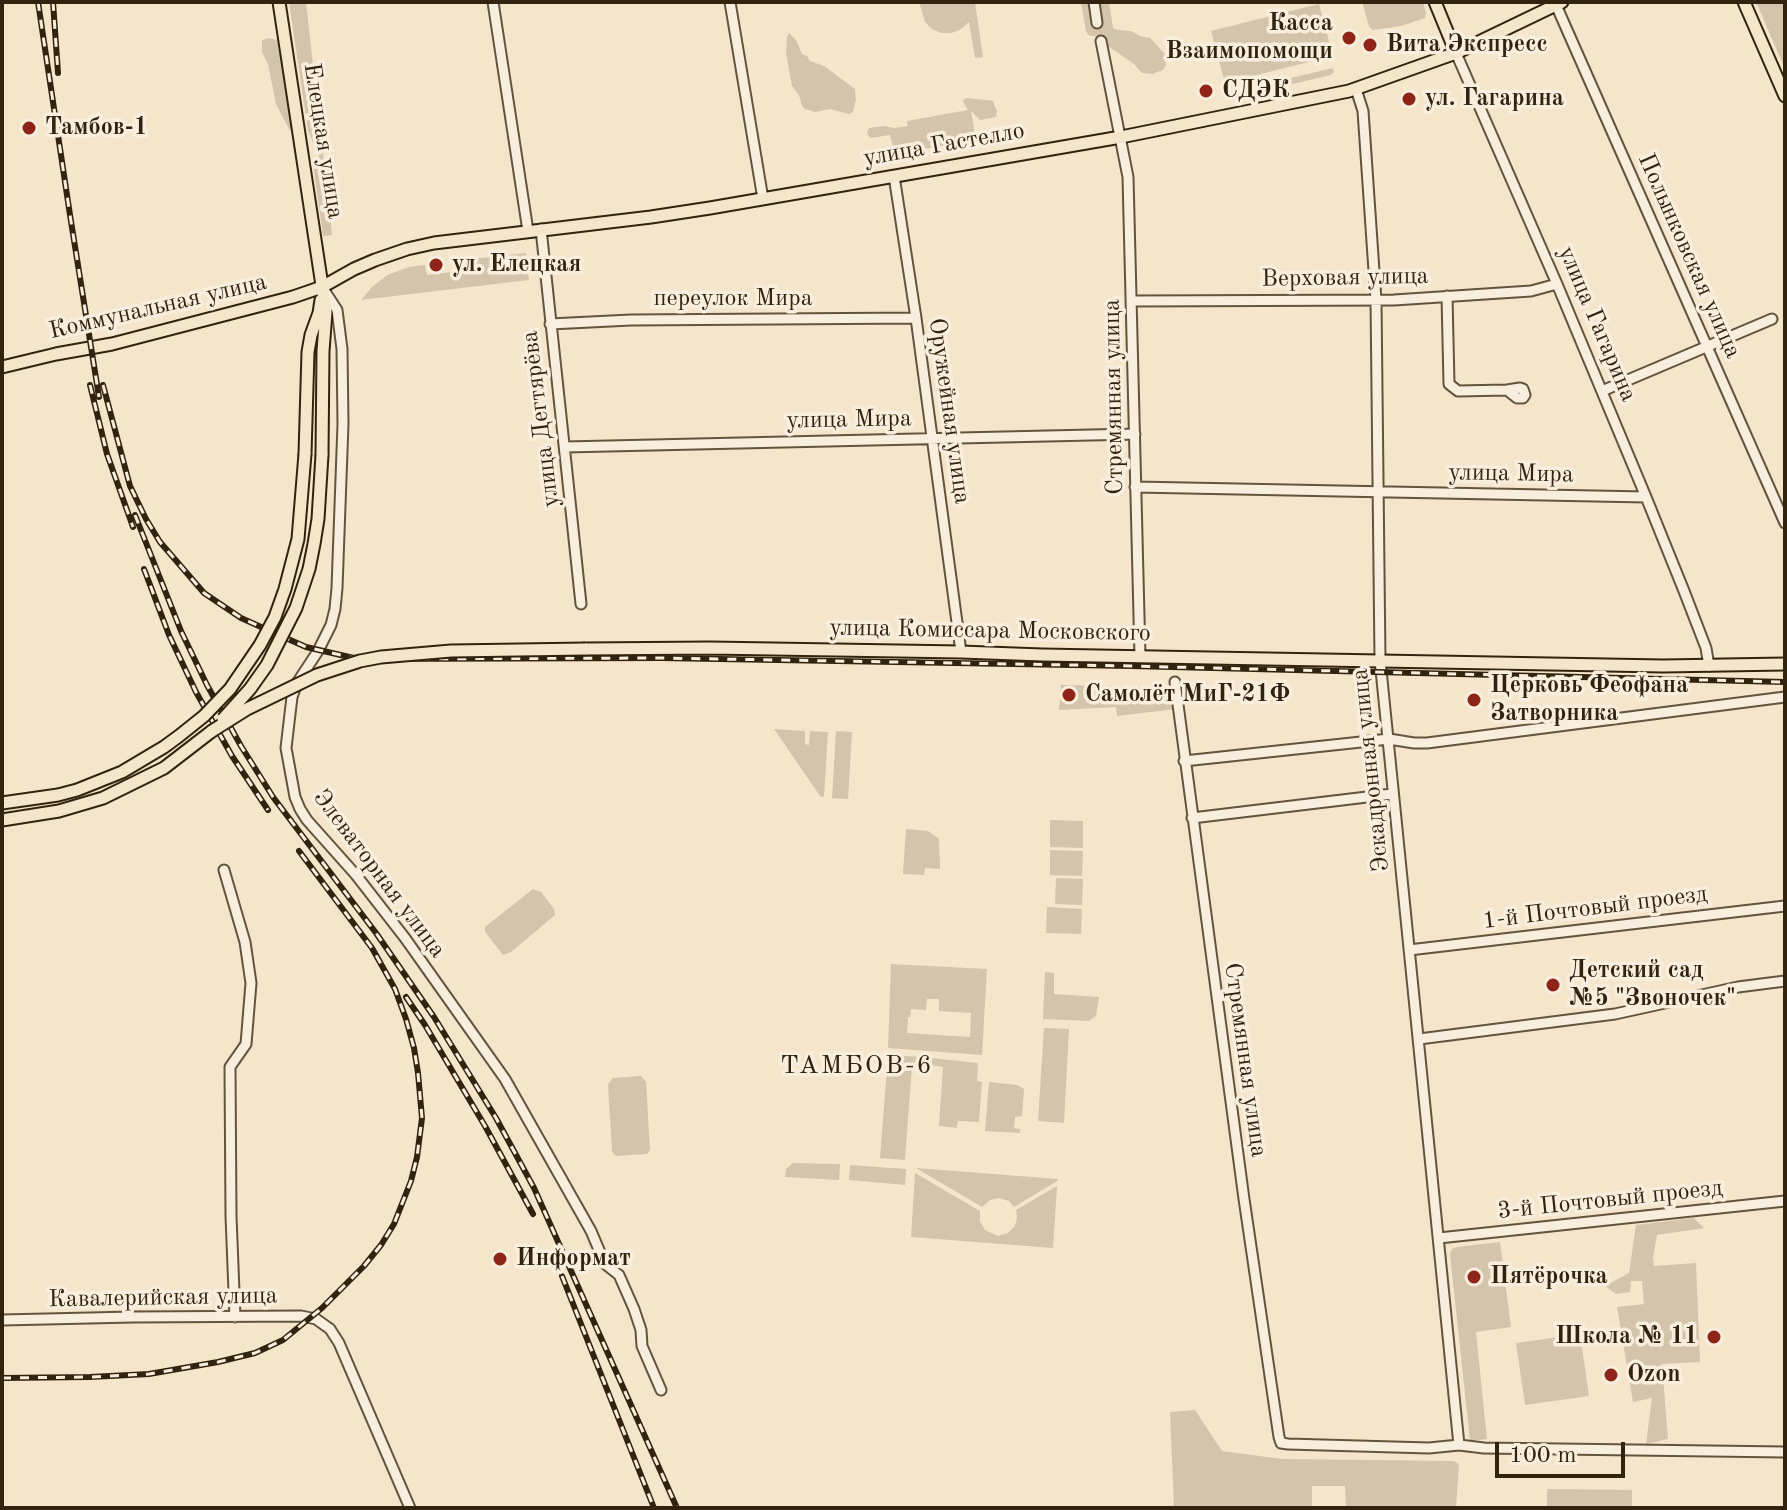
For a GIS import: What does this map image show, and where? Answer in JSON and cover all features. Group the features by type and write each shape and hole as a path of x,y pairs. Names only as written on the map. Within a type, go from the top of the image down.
{"main road":[{"name":"Елецкая улица","path":"212,731 241,700 267,665 296,608 309,569 318,519 326,312 279,2"},
{"name":"улица Гагарина","path":"1435,2 1456,53"},
{"path":"1744,2 1785,96"},
{"name":"улица Гастелло","path":"322,287 354,269 407,249 434,243 651,217 763,199 1121,137 1356,89 1456,53 1559,4"},
{"name":"Коммунальная улица","path":"2,367 112,344 269,304 322,287"},
{"path":"2,803 58,795 96,783 122,772 172,742 230,689 260,645 275,617 298,539 305,454 308,352 319,313 322,287"},
{"name":"улица Комиссара Московского","path":"212,731 247,709 317,675 371,659 438,651 710,648 1709,666 1785,664"},
{"path":"2,820 59,811 122,790 164,768 212,731"}],"street":[{"path":"493,2 528,231"},
{"path":"730,2 763,199"},
{"path":"1094,2 1097,23"},
{"name":"Полынковская улица","path":"1559,4 1785,523"},
{"name":"Стремянная улица","path":"1101,41 1128,177 1140,656"},
{"name":"улица Гагарина","path":"1456,53 1646,497 1706,648 1709,666"},
{"name":"Эскадронная улица","path":"1356,89 1363,111 1376,300 1380,660 1459,1445"},
{"name":"Оружейная улица","path":"894,176 961,652"},
{"name":"улица Дегтярёва","path":"541,229 581,604"},
{"name":"Верховая улица","path":"1132,301 1376,300 1531,291 1557,284"},
{"name":"Элеваторная улица","path":"322,287 337,310 342,349 343,424 337,588 331,625 292,697 286,748 295,797 307,820 356,875 405,938 505,1079 591,1231 605,1264 619,1275 641,1330 642,1346 661,1390"},
{"path":"1447,296 1449,384 1458,391 1507,390"},
{"name":"переулок Мира","path":"550,324 631,320 916,318"},
{"path":"1602,391 1772,319"},
{"name":"улица Мира","path":"565,447 1135,434"},
{"name":"улица Мира","path":"1135,487 1646,497"},
{"name":"Стремянная улица","path":"1175,682 1246,1214 1281,1443 1429,1448 1459,1445"},
{"path":"1184,761 1389,739 1427,743 1785,697"},
{"path":"1192,818 1392,794"},
{"path":"224,870 245,942 251,983 246,1044 230,1067 235,1317"},
{"name":"1-й Почтовый проезд","path":"1409,950 1785,906"},
{"path":"1419,1039 1615,1014 1738,987 1785,981"},
{"name":"3-й Почтовый проезд","path":"1439,1238 1785,1201"},
{"name":"Кавалерийская улица","path":"2,1320 301,1316 323,1323 339,1343 410,1508"},
{"path":"1459,1445 1484,1448 1785,1452"}],"shaded area":[{"path":"289,2 306,2 332,235 323,236 314,171 315,164 320,163 317,144 313,143 308,130"},
{"path":"919,2 975,2 983,57 975,58 969,22 960,30 941,33 925,22"},
{"path":"1081,2 1109,2 1113,28 1150,38 1165,54 1163,70 1152,74 1142,73 1108,46 1103,38 1088,35"},
{"path":"1362,2 1423,2 1425,18 1373,30"},
{"path":"1756,2 1785,2 1785,69"},
{"path":"1319,4 1333,56 1225,83 1211,31"},
{"path":"789,33 810,61 824,66 855,89 853,112 849,114 830,109 815,112 802,106 792,86 786,53"},
{"path":"262,40 277,40 293,127 290,131 276,104 268,64 262,52"},
{"path":"1333,68 1331,75 1233,98 1227,93"},
{"path":"967,98 993,101 997,112 996,117 980,120 971,111 976,140 895,154 890,135 870,138 867,133 869,128 908,126 907,121 968,110 963,102"},
{"path":"526,253 529,280 361,300 387,275 409,267 425,265 427,275 466,270 465,260"},
{"path":"1061,685 1174,687 1176,709 1117,716 1116,707 1059,710"},
{"path":"774,729 805,731 805,744 809,745 810,731 828,732 824,797 820,796"},
{"path":"836,731 852,732 848,799 832,798"},
{"path":"1050,820 1083,821 1083,848 1050,847"},
{"path":"906,829 928,831 939,839 940,869 925,868 924,875 903,874"},
{"path":"1050,850 1083,851 1082,876 1050,875"},
{"path":"1056,878 1083,879 1082,905 1055,904"},
{"path":"533,889 541,892 555,915 511,952 503,955 485,932 485,927"},
{"path":"1047,907 1082,909 1081,934 1046,933"},
{"path":"891,964 987,969 982,1055 888,1048","holes":["927,999 939,999 939,1011 971,1013 970,1037 907,1033 911,1009 926,1010"]},
{"path":"1045,972 1054,973 1054,994 1099,997 1096,1016 1089,1021 1043,1019"},
{"path":"1044,1028 1069,1029 1064,1123 1038,1121"},
{"path":"888,1055 920,1057 919,1066 912,1066 905,1160 880,1158"},
{"path":"931,1058 978,1063 977,1081 982,1082 979,1122 958,1121 957,1128 939,1126 943,1067 931,1065"},
{"path":"641,1076 646,1082 650,1150 647,1154 616,1156 612,1152 608,1084 613,1078"},
{"path":"989,1082 1017,1085 1024,1089 1022,1116 1015,1117 1014,1128 1020,1129 1020,1133 985,1131"},
{"path":"793,1163 840,1164 839,1180 785,1177 786,1169"},
{"path":"850,1165 906,1169 905,1185 849,1180"},
{"path":"916,1168 1058,1179 1014,1207 1009,1201 999,1198 990,1200 982,1207"},
{"path":"915,1173 980,1211 980,1221 985,1230 998,1236 1008,1233 1015,1226 1016,1210 1057,1186 1053,1248 911,1237"},
{"path":"1694,1218 1704,1228 1657,1235 1653,1258 1654,1266 1696,1263 1700,1362 1662,1364 1668,1439 1646,1444 1652,1398 1633,1402 1617,1307 1644,1304 1642,1281 1631,1281 1630,1292 1616,1294 1605,1286 1629,1273 1636,1225"},
{"path":"1500,1242 1511,1327 1476,1332 1487,1439 1470,1441 1450,1254 1457,1247"},
{"path":"1580,1334 1589,1396 1525,1405 1516,1343"},
{"path":"1195,1410 1222,1451 1282,1459 1454,1461 1459,1464 1456,1508 1346,1508 1345,1486 1312,1486 1312,1508 1174,1508 1170,1412"},
{"path":"1547,1489 1632,1490 1632,1508 1547,1508"}],"railway":[{"path":"38,2 99,397"},
{"path":"53,2 58,73"},
{"path":"90,385 107,454 133,527"},
{"path":"103,385 130,486 146,519 160,542 204,593 241,618 306,647 358,659 660,658 1785,682"},
{"path":"135,515 181,631 241,746 273,797 376,933 434,1017 496,1118 534,1188 677,1508"},
{"path":"144,569 169,635 196,692 232,756 268,810"},
{"path":"2,1378 149,1374 255,1353 283,1340 322,1308 364,1266 394,1224 411,1181 422,1118 414,1048 395,989 372,948 299,851"},
{"path":"406,997 485,1126 533,1214"},
{"path":"562,1276 654,1508"}],"place":[{"name":"Касса Взаимопомощи","path":"1349,38"},
{"name":"Вита Экспресс","path":"1370,45"},
{"name":"СДЭК","path":"1206,91"},
{"name":"ул. Гагарина","path":"1409,99"},
{"name":"Тамбов-1","path":"29,128"},
{"name":"ул. Елецкая","path":"436,265"},
{"name":"Самолёт МиГ-21Ф","path":"1069,695"},
{"name":"Церковь Феофана Затворника","path":"1474,700"},
{"name":"Детский сад №5 \"Звоночек\"","path":"1553,985"},
{"name":"Информат","path":"500,1259"},
{"name":"Пятёрочка","path":"1474,1277"},
{"name":"Школа № 11","path":"1714,1337"},
{"name":"Ozon","path":"1611,1375"}],"district":[{"name":"ТАМБОВ-6","path":"857,1066"}]}
